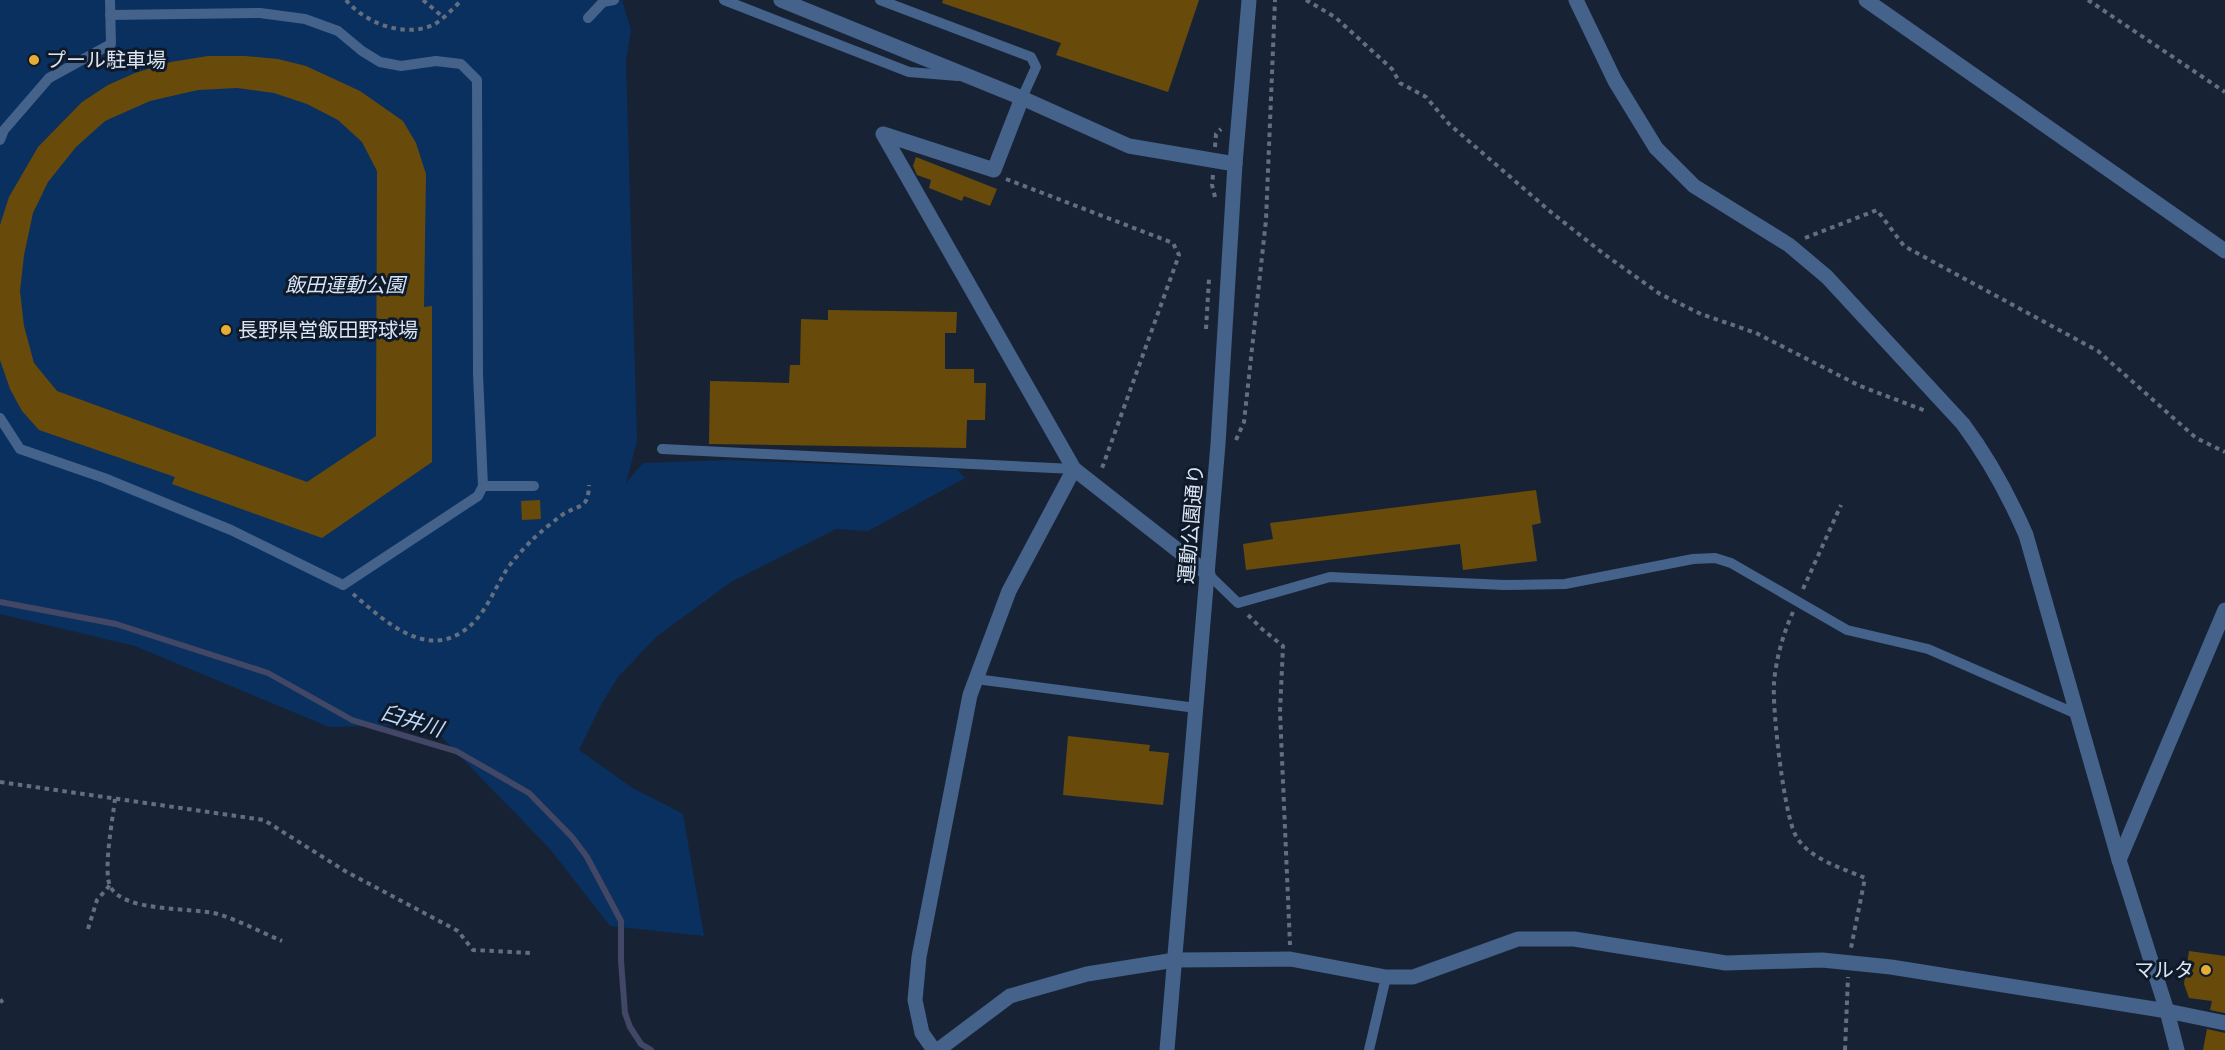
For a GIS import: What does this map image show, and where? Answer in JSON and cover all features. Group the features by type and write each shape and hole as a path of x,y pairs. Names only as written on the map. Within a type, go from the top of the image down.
{"street":[{"path":"781,0 1022,98 1129,146 1235,165"},
{"name":"運動公園通り","path":"1167,1050 1208,574 1235,165 1249,0"},
{"path":"1576,0 1614,81 1656,148 1694,186 1789,245 1827,277 1963,424 1983,451 2026,535 2119,860 2167,1011 2177,1050"},
{"path":"1866,0 2225,251"},
{"path":"1022,98 994,170 883,134 1074,469 1208,574"},
{"path":"1074,469 1009,591 970,695 920,957 915,1000 922,1033 936,1050 1010,996 1087,974 1175,960 1290,959 1386,977 1413,977 1518,939 1574,939 1726,963 1822,960 1891,967 2167,1011 2225,1023"},
{"path":"2119,860 2221,630 2225,610"}],"lane":[{"path":"0,140 4,130 49,78 111,44 110,0"},
{"path":"588,18 603,2 614,0"},
{"path":"724,0 909,72 970,77"},
{"path":"880,0 1031,57 1036,67 1022,98"},
{"path":"0,418 20,449 104,478 231,530 343,585 478,496 483,486 478,374 477,80 461,64 436,61 401,66 380,62 362,51 338,31 305,19 260,13 110,15"},
{"path":"662,449 1074,469"},
{"path":"483,486 534,486"},
{"path":"1208,574 1238,603 1330,577 1504,585 1565,584 1693,559 1715,558 1731,562 1847,630 1928,649 2079,715"},
{"path":"976,679 1196,708"},
{"path":"1369,1050 1386,977"}],"path":[{"path":"346,0 364,17 391,27 409,29 432,26 462,0"},
{"path":"423,0 443,17"},
{"path":"1218,444 1235,442 1244,422 1266,220 1275,0"},
{"path":"1306,0 1335,17 1392,69 1400,83 1426,97 1449,124 1552,213 1660,294 1701,314 1756,333 1860,386 1932,413"},
{"path":"2088,0 2225,92"},
{"path":"994,170 1003,177 1173,243 1179,255 1095,486"},
{"path":"1212,185 1215,201"},
{"path":"1789,245 1877,210 1904,246 2098,351 2196,438 2225,452"},
{"path":"343,585 402,633 419,639 434,640 454,636 474,621 506,571 533,539 564,513 580,508 588,496 589,485"},
{"path":"1841,505 1784,633 1774,683 1788,814 1795,836 1806,849 1831,864 1865,878 1848,963 1845,1050"},
{"path":"1238,603 1262,629 1283,646 1280,712 1290,959"},
{"path":"0,782 264,820 345,871 458,931 473,950 532,953"},
{"path":"115,799 108,861 110,885 121,897 142,905 217,914 282,941"},
{"path":"88,929 97,900 110,885"}],"green space":[{"name":"飯田運動公園","path":"0,0 622,0 631,30 626,61 637,441 626,483 643,463 727,460 957,469 965,478 868,531 836,529 731,582 656,637 618,677 602,703 579,750 631,787 683,814 704,936 610,926 550,849 430,725 329,727 135,646 0,614"}],"building":[{"path":"943,0 1199,0 1168,92 1056,55 1061,43 942,3"},
{"path":"208,56 245,56 278,59 306,66 360,91 403,121 416,143 426,174 424,307 432,306 432,462 322,538 172,484 175,477 39,430 22,411 10,389 0,360 0,225 9,197 38,147 82,102 108,85 135,73 171,62","holes":["237,88 274,93 307,104 338,120 362,142 377,171 376,436 307,482 57,391 34,363 24,326 20,291 24,255 33,213 48,182 76,147 105,121 150,101 198,90"]},
{"path":"916,157 997,189 990,206 964,196 962,201 929,188 931,180 917,175 913,166"},
{"path":"828,310 957,312 956,333 945,333 945,369 974,369 974,383 986,383 985,420 967,420 966,448 709,444 710,381 789,383 790,365 800,365 801,319 828,320"},
{"path":"1536,490 1541,523 1532,525 1537,561 1463,570 1460,544 1246,570 1243,544 1273,539 1270,523"},
{"path":"540,500 541,519 522,520 521,501"},
{"path":"1068,736 1150,745 1149,751 1169,753 1163,805 1063,795"},
{"name":"マルタ","path":"2189,951 2225,956 2225,1013 2210,1010 2212,1001 2189,998 2184,984"},
{"path":"2207,1029 2225,1033 2225,1050 2203,1050"}],"waterway":[{"name":"臼井川","path":"0,602 116,624 268,673 352,720 456,751 529,793 572,837 587,857 621,921 625,1013 630,1027 641,1044 651,1050"}],"place":[{"name":"プール駐車場","path":"34,60"},
{"name":"長野県営飯田野球場","path":"226,330"},
{"name":"マルタ","path":"2206,970"}]}
